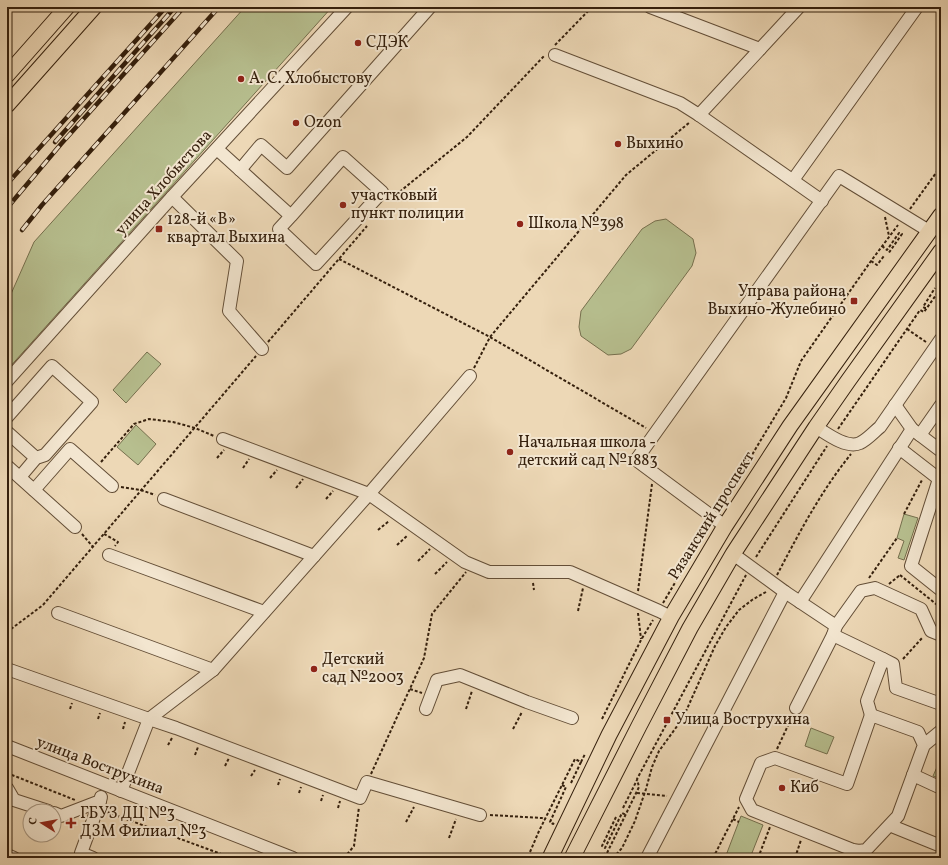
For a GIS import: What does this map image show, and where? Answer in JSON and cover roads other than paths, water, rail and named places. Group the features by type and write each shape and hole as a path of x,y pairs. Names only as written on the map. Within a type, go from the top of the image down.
{"main road":[{"path":"7,75 67,7"},
{"path":"7,105 94,7"},
{"name":"Рязанский проспект","path":"550,856 609,735 671,617 725,526 790,426 941,215"},
{"path":"572,858 690,628 733,554 816,427 941,251"}],"street":[{"name":"улица Хлобыстова","path":"7,381 172,197 347,7"},
{"path":"240,170 261,145 287,168 430,7"},
{"path":"650,7 760,49"},
{"path":"699,115 798,7"},
{"path":"793,180 916,7"},
{"path":"552,51 680,103 822,201"},
{"path":"217,149 291,216"},
{"path":"343,157 382,192 316,264 279,229 291,216 343,157"},
{"path":"725,526 636,460 839,176 929,231"},
{"path":"172,197 236,261 229,311 262,349"},
{"path":"816,427 832,438 848,444 859,444 880,427 939,343"},
{"path":"7,417 52,366 92,402 45,455 36,458 20,477"},
{"path":"121,791 149,719 213,670 369,494 470,376"},
{"path":"895,405 916,432 941,451"},
{"path":"800,602 899,448 941,405"},
{"path":"7,432 36,458"},
{"path":"223,439 369,494 454,555 465,562 489,572 570,572 671,617"},
{"path":"899,448 940,479 911,566 941,590"},
{"path":"34,490 70,449 112,486"},
{"path":"7,466 76,527"},
{"path":"164,499 314,556"},
{"path":"733,554 800,602 834,630 883,660 893,664 896,688 941,704"},
{"path":"109,555 264,612"},
{"path":"796,708 834,630 861,591 875,588 921,609 936,632"},
{"path":"647,858 785,592"},
{"path":"58,613 213,670"},
{"path":"883,660 867,701 872,716 847,784 775,758 761,762 746,799 752,810 853,850 866,850 898,816 924,745 941,731"},
{"path":"7,669 183,730 360,798 367,782 480,815"},
{"path":"426,709 437,680 460,674 527,702 572,718"},
{"path":"872,716 918,732 924,745"},
{"name":"улица Вострухина","path":"7,748 293,858"},
{"path":"913,775 941,788"},
{"path":"93,858 80,856 95,805 106,785"},
{"path":"7,788 14,800 23,803"},
{"path":"62,816 95,805"},
{"path":"894,827 941,846"},
{"path":"7,855 14,858"}],"railway":[{"path":"7,184 166,7"},
{"path":"55,142 175,7"},
{"path":"7,208 61,144 184,7"},
{"path":"22,230 42,205 219,7"}],"place":[{"name":"СДЭК","path":"358,43"},
{"name":"А. С. Хлобыстову","path":"241,79"},
{"name":"Ozon","path":"296,123"},
{"name":"Выхино","path":"618,144"},
{"name":"участковый пункт полиции","path":"343,205"},
{"name":"Школа №398","path":"520,224"},
{"name":"128-й «В» квартал Выхина","path":"159,229"},
{"name":"Управа района Выхино-Жулебино","path":"854,301"},
{"name":"Начальная школа - детский сад №1883","path":"510,452"},
{"name":"Детский сад №2003","path":"314,669"},
{"name":"Улица Вострухина","path":"667,720"},
{"name":"Киб","path":"782,788"},
{"name":"ГБУЗ ДЦ №3 ДЗМ Филиал №3","path":"71,823"}]}
